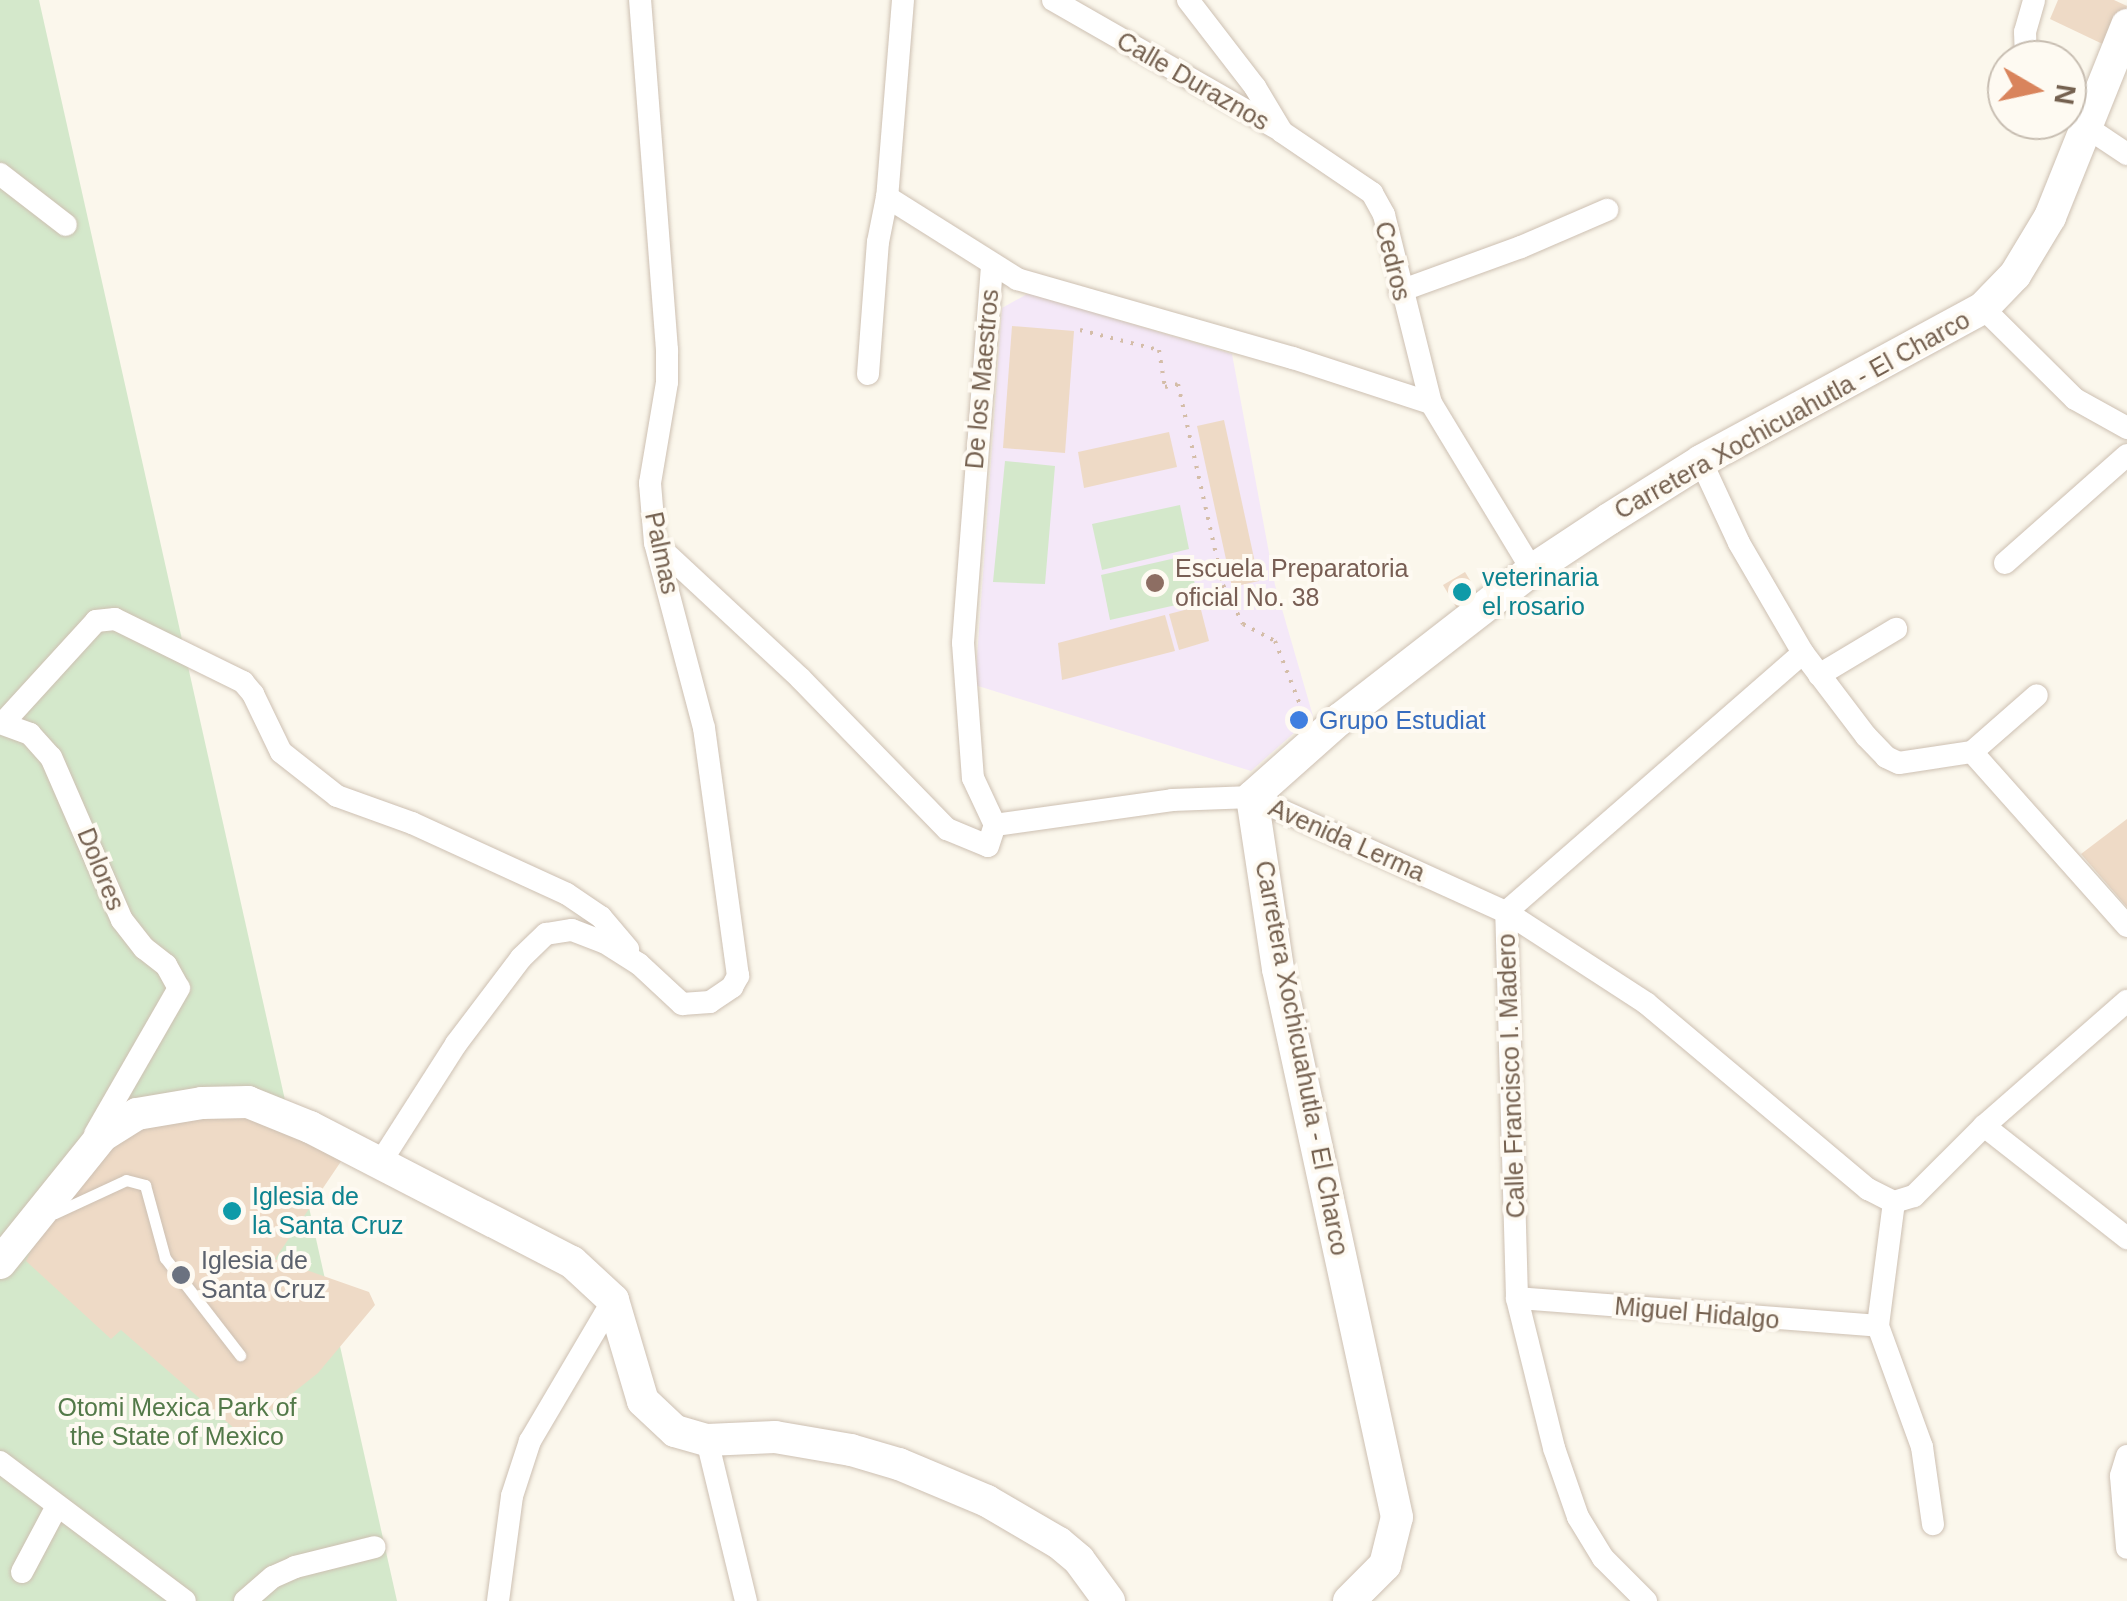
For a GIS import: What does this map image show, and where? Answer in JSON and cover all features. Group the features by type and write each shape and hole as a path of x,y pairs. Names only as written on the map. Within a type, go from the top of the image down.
{"main road":[{"name":"Carretera Xochicuahutla - El Charco","path":"2087,101 2127,24"},
{"name":"Carretera Xochicuahutla - El Charco","path":"1349,1601 1386,1565 1398,1517 1278,970 1252,797 1316,739 1532,570 1701,461 1983,308 2034,247 2070,140"},
{"path":"9,1245 102,1136 138,1114 202,1103 248,1102 281,1112 572,1262 613,1300 643,1401 675,1432 707,1440 775,1437 851,1450 899,1464 988,1501 1059,1543 1079,1560 1109,1601"}],"street":[{"name":"Palmas","path":"1,723 96,621 115,619 243,682 253,694 281,752 325,788 567,894 600,917 639,964 682,1004 693,1006 723,994 738,976 704,728 655,543 650,483 667,382 667,350 645,110 640,0"},
{"path":"868,374 903,0"},
{"name":"Calle Duraznos","path":"1053,0 1282,132"},
{"name":"Cedros","path":"1188,0 1255,86 1282,132 1372,193 1384,215 1430,403 1532,570"},
{"path":"2025,40 2034,0"},
{"path":"2087,127 2127,154"},
{"path":"0,174 66,225"},
{"path":"887,197 992,266"},
{"path":"1400,291 1521,247 1607,210"},
{"name":"De los Maestros","path":"996,825 972,778 963,643 992,266 1017,278 1238,341 1430,403"},
{"path":"1983,308 2076,399 2127,428"},
{"path":"2005,563 2127,455"},
{"path":"1701,461 1739,542 1804,653 1886,757 1899,763 1918,763 1972,752 2037,696"},
{"name":"Avenida Lerma","path":"655,543 800,678 947,829 988,846 996,825 1172,800 1252,797 1506,912 1675,1025 1868,1188 1894,1202"},
{"path":"1820,676 1896,629"},
{"name":"Calle Francisco I. Madero","path":"1646,1601 1603,1558 1578,1518 1554,1448 1517,1298 1506,912 1804,653"},
{"name":"Dolores","path":"1,723 30,734 51,757 70,792 122,920 144,948 166,965 179,988 127,1072 117,1101 66,1176"},
{"path":"1972,752 2126,922"},
{"name":"Palmas","path":"380,1162 420,1094 534,944 552,931 584,932 639,964"},
{"path":"1934,1524 1922,1447 1878,1326 1894,1202 1914,1196 1984,1126 2127,1001"},
{"path":"1984,1126 2100,1212 2127,1238"},
{"name":"Miguel Hidalgo","path":"1517,1298 1878,1326"},
{"path":"498,1601 512,1496 530,1441 613,1300"},
{"path":"707,1440 746,1601"},
{"path":"2127,1456 2121,1476 2127,1548"},
{"path":"0,1462 56,1508 185,1601"},
{"path":"22,1572 56,1508"},
{"path":"246,1601 273,1578 294,1567 375,1547"}],"lane":[{"path":"9,1245 98,1191 126,1180 144,1184 165,1258 240,1356"}],"path":[{"path":"1080,330 1160,350 1165,386 1178,384 1223,585 1243,624 1275,641 1316,739"}],"shaded area":[{"path":"1029,293 1232,354 1275,585 1313,716 1251,771 975,685 1002,308"}],"green space":[{"name":"Otomi Mexica Park of the State of Mexico","path":"0,0 39,0 397,1601 0,1601"},
{"path":"1005,461 1055,466 1045,584 993,582"},
{"path":"1180,505 1189,549 1102,570 1092,524"},
{"path":"1189,555 1198,600 1110,620 1101,575"}],"building":[{"path":"2058,0 2114,0 2127,6 2111,48 2050,19"},
{"path":"1012,326 1074,331 1065,453 1003,448"},
{"path":"1224,420 1259,581 1232,587 1197,426"},
{"path":"1169,432 1177,467 1084,488 1078,452"},
{"name":"veterinaria el rosario","path":"1465,572 1481,598 1459,612 1443,585"},
{"path":"1200,606 1209,641 1179,650 1169,614"},
{"path":"1165,615 1175,651 1062,680 1058,643"},
{"path":"2127,819 2127,907 2081,854"},
{"name":"Iglesia de Santa Cruz","path":"236,1114 344,1157 275,1259 369,1292 375,1305 318,1373 250,1427 235,1429 121,1330 111,1339 26,1261 47,1218 80,1170 138,1129"}],"place":[{"name":"Escuela Preparatoria oficial No. 38","path":"1155,583"},
{"name":"veterinaria el rosario","path":"1462,592"},
{"name":"Grupo Estudiat","path":"1299,720"},
{"name":"Iglesia de la Santa Cruz","path":"232,1211"},
{"name":"Iglesia de Santa Cruz","path":"181,1275"}]}
